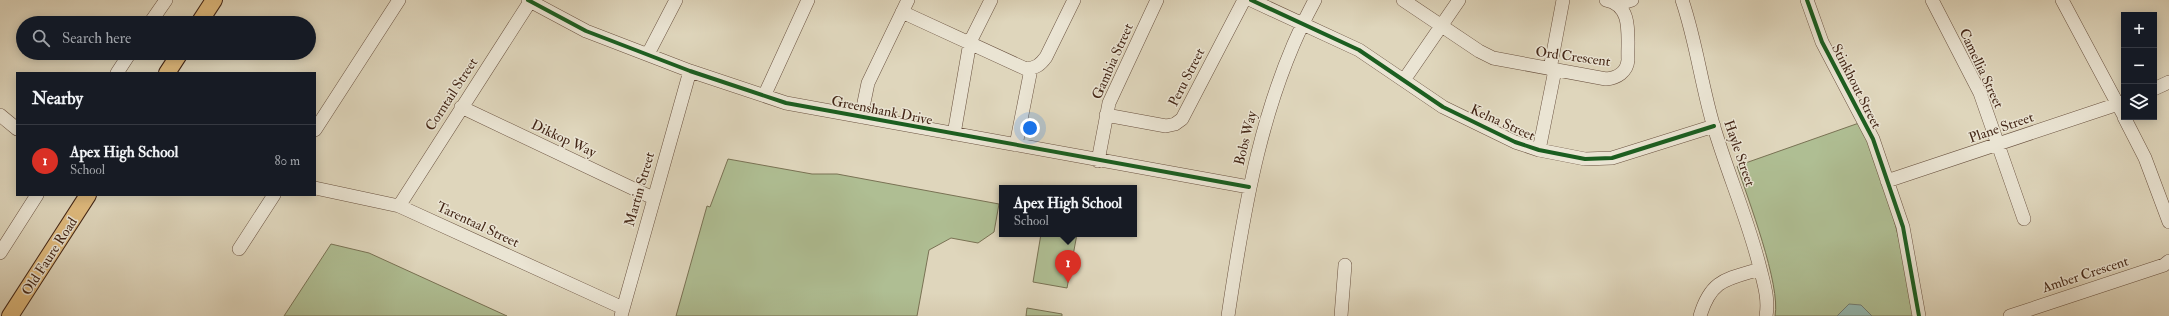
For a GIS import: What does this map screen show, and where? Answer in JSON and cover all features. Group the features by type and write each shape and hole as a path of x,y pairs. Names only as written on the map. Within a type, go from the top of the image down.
{"main road":[{"path":"204,16 214,0"},
{"path":"168,72 175,60"},
{"name":"Old Faure Road","path":"10,316 87,196"}],"street":[{"path":"155,16 166,0"},
{"path":"316,128 398,0"},
{"name":"Greenshank Drive","path":"530,0 586,31 690,71 765,94 786,103 1098,161 1249,187"},
{"name":"Corntail Street","path":"399,206 530,0"},
{"path":"648,54 676,0"},
{"path":"765,94 808,0"},
{"path":"954,134 970,42 991,0"},
{"path":"861,117 868,84 905,6 1018,67 1031,69 1041,64 1046,57 1074,0"},
{"name":"Gambia Street","path":"1098,161 1106,115 1114,91 1157,0"},
{"name":"Peru Street","path":"1106,115 1166,126 1175,124 1182,119 1244,0"},
{"name":"Kelna Street","path":"1251,0 1304,23 1359,50 1443,106 1515,142 1539,150 1585,159 1612,158 1714,126"},
{"name":"Bobs Way","path":"1228,316 1249,187 1271,102 1315,0"},
{"name":"Ord Crescent","path":"1403,0 1441,26 1493,58 1606,79 1617,77 1624,71 1628,60 1626,16 1619,4"},
{"path":"1404,80 1459,0"},
{"path":"1539,150 1563,0"},
{"path":"1606,0 1619,4 1632,0"},
{"name":"Hayle Street","path":"1682,0 1693,33 1706,97 1714,126 1748,224 1760,269 1767,296 1766,316"},
{"name":"Stinkhout Street","path":"1807,0 1822,42 1873,139 1888,181 1902,227 1919,316"},
{"name":"Camellia Street","path":"1932,0 1980,93 2024,219"},
{"path":"2062,0 2121,103"},
{"path":"118,72 125,60"},
{"path":"1016,146 1031,69"},
{"name":"Martin Street","path":"622,312 690,71"},
{"path":"2157,88 2169,82"},
{"name":"Plane Street","path":"1888,181 2121,103"},
{"name":"Dikkop Way","path":"462,108 653,198"},
{"path":"0,115 16,128"},
{"path":"2126,120 2145,158 2169,222"},
{"name":"Tarentaal Street","path":"316,188 399,206 622,312"},
{"path":"0,253 36,196"},
{"path":"239,249 273,196"},
{"name":"Amber Crescent","path":"2010,316 2164,265 2169,261"},
{"path":"1341,316 1345,265"},
{"path":"1700,316 1706,296 1714,287 1726,280 1760,269"}],"green space":[{"path":"1859,123 1879,169 1893,217 1915,316 1775,316 1776,302 1769,264 1737,166"},
{"path":"728,159 812,174 837,174 999,204 994,232 978,243 951,238 929,250 917,316 676,316 707,206 710,207"},
{"path":"1040,237 1076,237 1067,288 1033,282"},
{"path":"331,244 369,253 507,316 284,316"},
{"path":"1027,308 1062,314 1062,316 1026,316"}],"water":[{"path":"1849,304 1861,305 1872,316 1837,316"}],"cycle path":[{"path":"528,0 586,31 690,71 786,103 1249,187"},
{"path":"1251,0 1359,50 1443,107 1515,142 1539,150 1585,159 1612,158 1714,126"},
{"path":"1807,0 1822,42 1873,139 1903,227 1919,316"}],"place":[{"name":"Apex High School","path":"1068,283"}]}
